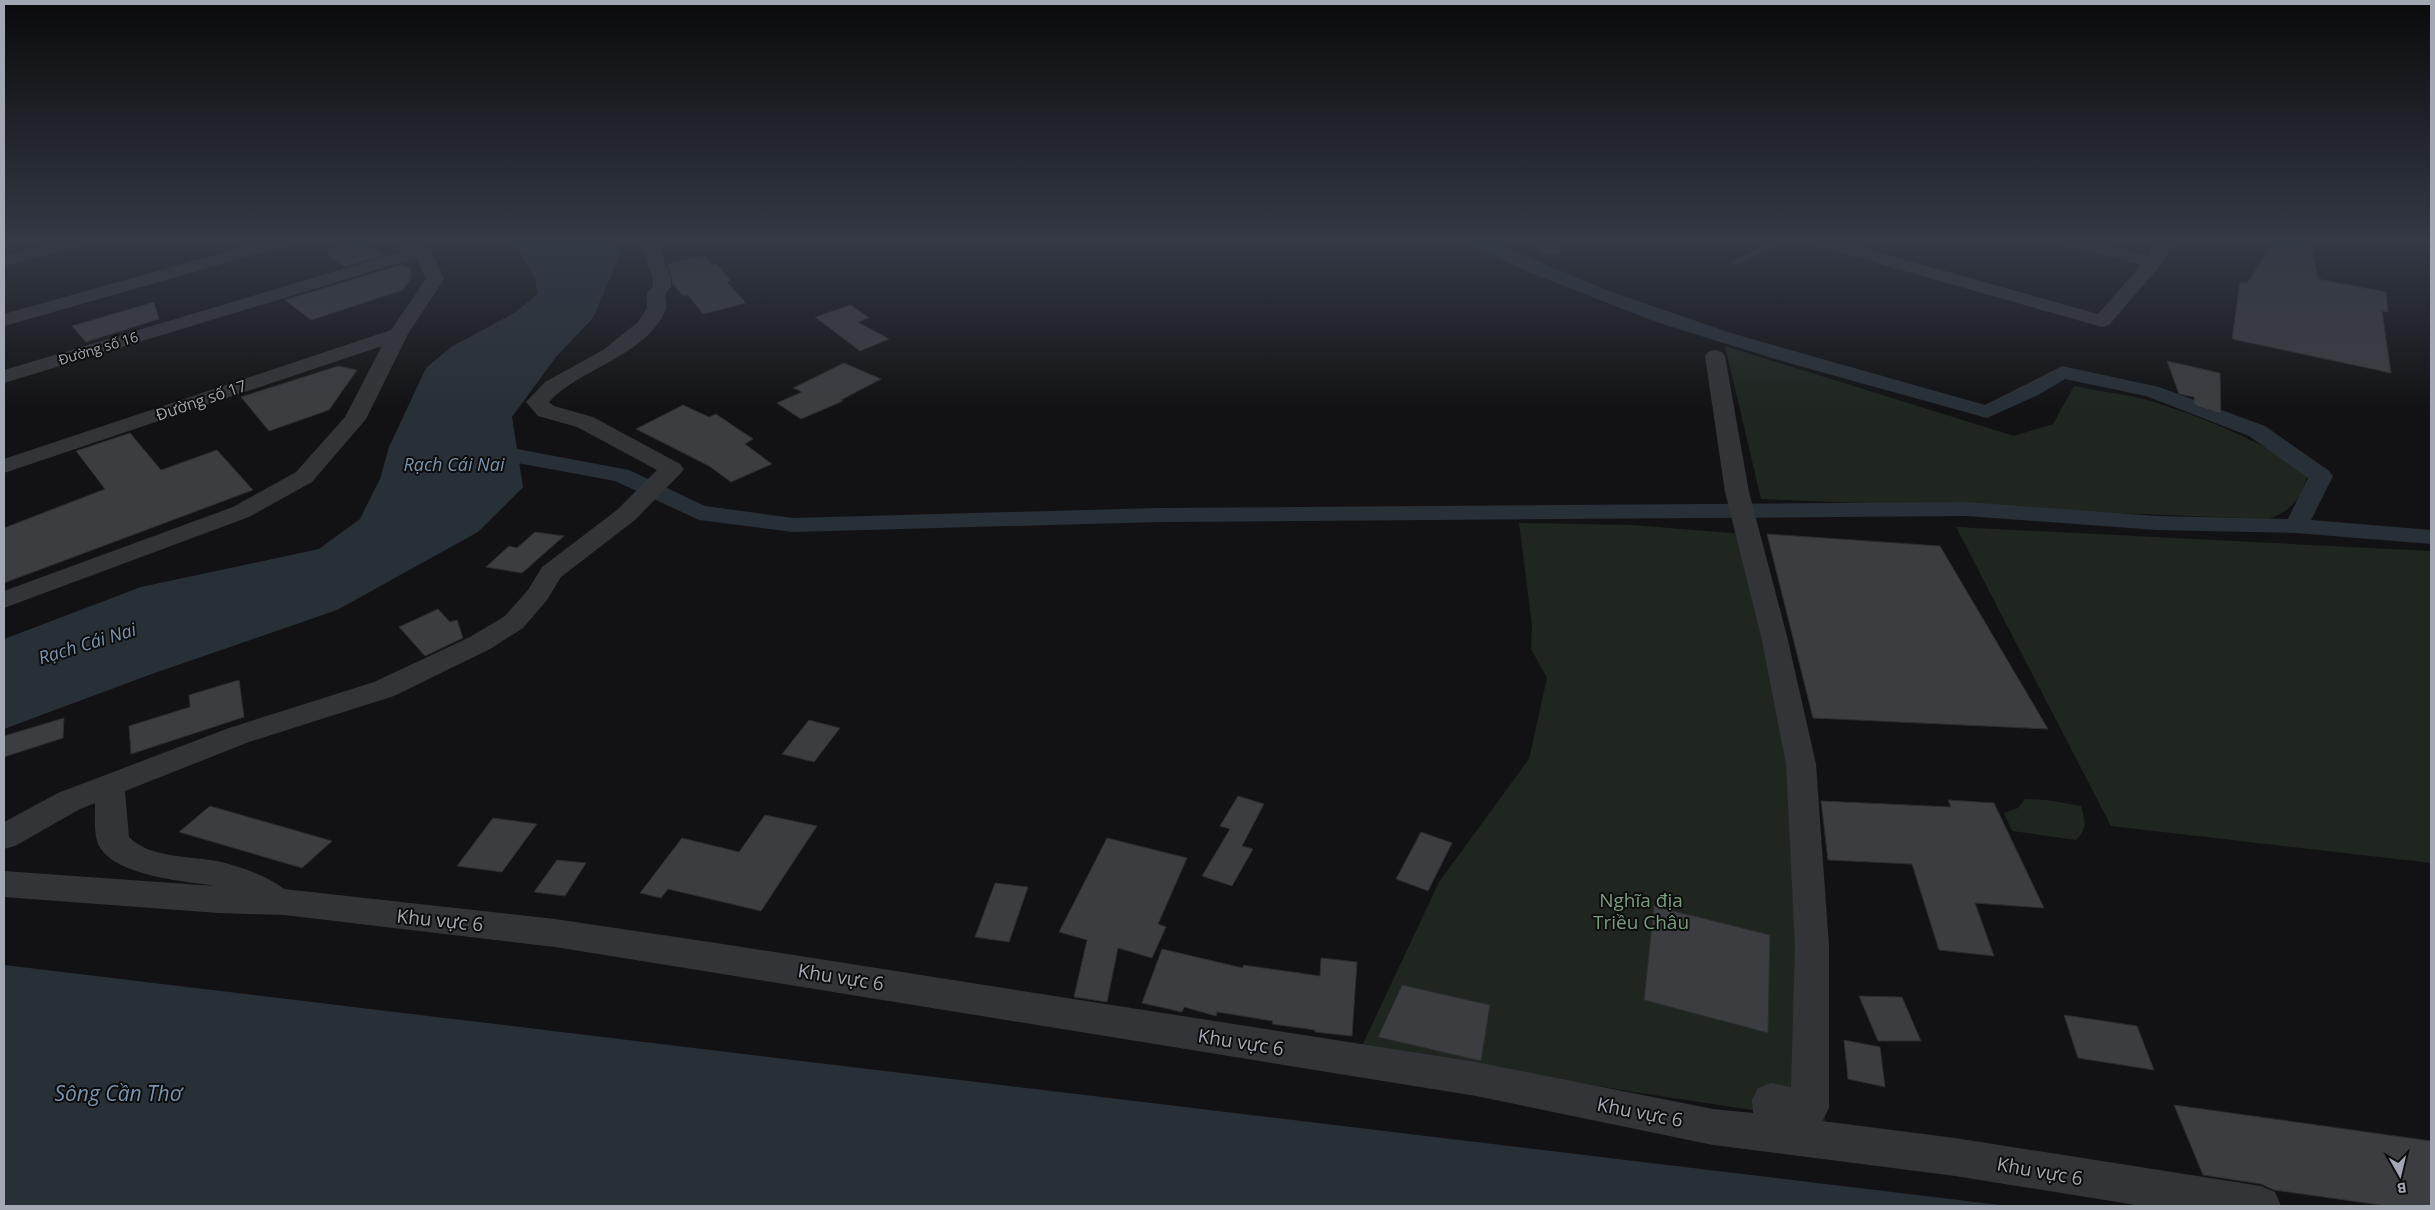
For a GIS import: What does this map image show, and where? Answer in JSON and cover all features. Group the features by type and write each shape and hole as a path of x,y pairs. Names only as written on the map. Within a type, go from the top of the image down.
{"street":[{"path":"4,320 84,297"},
{"name":"Đường số 16","path":"4,377 252,297"},
{"path":"4,600 241,512 304,477 355,419 398,334 423,297"},
{"path":"4,837 69,801 239,735 384,689 480,643 514,622 538,594 551,572 626,515 672,469 585,422 546,411 537,402 552,386 570,374 610,354 644,326 657,308 656,297"},
{"path":"2019,297 2102,321 2123,297"},
{"name":"Đường số 17","path":"4,466 398,334"},
{"path":"1715,356 1744,514 1774,636 1801,764 1812,946 1810,1108 1771,1100 1773,1133"},
{"path":"109,786 112,840 115,845 132,855 147,860 230,877 284,902"},
{"name":"Khu vực 6","path":"4,884 218,900 284,902 555,933 1476,1080 1713,1127 1955,1157 2261,1206"}],"green space":[{"path":"1725,346 2014,436 2053,424 2074,386 2135,397 2174,409 2234,432 2308,472 2303,489 2296,501 2285,511 2269,519 1761,499"},
{"name":"Nghĩa địa Triều Châu","path":"1519,523 1633,525 1756,535 1821,882 1825,1121 1634,1092 1362,1046 1439,882 1529,759 1547,678 1531,649 1532,626"},
{"path":"1956,527 2431,551 2431,863 2111,826"},
{"path":"2025,799 2046,800 2081,806 2084,828 2080,836 2076,840 2012,831 2004,813 2018,808"}],"water":[{"name":"Rạch Cái Nai","path":"534,297 602,297 593,318 556,357 512,417 523,487 478,532 337,610 149,675 4,729 4,639 141,587 319,549 360,519 380,479 389,447 426,368 451,347 514,313"},
{"name":"Sông Cần Thơ","path":"4,965 2000,1205 2007,1206 4,1206"}],"building":[{"path":"293,297 380,297 311,320 285,300"},
{"path":"690,297 741,297 746,303 703,314"},
{"path":"2238,297 2387,297 2388,312 2382,311 2391,373 2232,339"},
{"path":"154,302 159,319 86,342 72,326"},
{"path":"851,305 869,318 858,322 889,339 860,351 815,317"},
{"path":"2167,361 2220,373 2221,414 2194,405 2194,397 2179,394"},
{"path":"844,363 881,379 841,400 843,401 801,419 777,403 802,392 793,388"},
{"path":"338,366 357,370 329,410 269,431 241,397"},
{"path":"683,405 709,417 716,414 753,439 745,444 772,464 731,482 709,466 636,429"},
{"path":"130,433 161,470 217,450 253,490 4,583 4,528 105,489 76,451"},
{"path":"535,532 564,536 522,573 486,567 509,546 517,548"},
{"path":"1767,534 1940,546 2048,729 1813,718"},
{"path":"438,609 450,622 457,620 463,638 425,656 399,627"},
{"path":"239,680 244,717 131,754 129,726 190,707 189,695"},
{"path":"64,718 63,738 4,757 4,736"},
{"path":"809,720 840,728 814,762 782,754"},
{"path":"1238,796 1264,804 1242,846 1253,849 1232,886 1202,876 1230,829 1220,826"},
{"path":"1948,800 1994,803 2044,908 1975,903 1994,956 1939,950 1912,864 1828,860 1821,801 1951,807"},
{"path":"210,806 332,841 302,868 179,832"},
{"path":"765,815 817,826 761,911 668,889 661,898 640,893 682,838 739,852"},
{"path":"493,818 537,824 502,872 457,866"},
{"path":"1421,832 1452,843 1428,891 1396,879"},
{"path":"1107,838 1187,858 1158,924 1166,927 1152,958 1118,948 1107,1002 1074,997 1087,940 1059,932"},
{"path":"557,860 586,863 565,896 534,892"},
{"path":"995,883 1028,887 1009,942 975,937"},
{"path":"1654,906 1770,935 1768,1033 1644,1000"},
{"path":"1162,949 1243,968 1243,965 1320,976 1321,958 1357,962 1352,1036 1315,1032 1315,1030 1272,1024 1273,1021 1217,1012 1216,1016 1184,1007 1182,1012 1142,1003"},
{"path":"1402,985 1490,1005 1481,1061 1378,1037"},
{"path":"1859,996 1902,997 1921,1041 1878,1041"},
{"path":"2064,1015 2137,1026 2154,1070 2078,1058"},
{"path":"1844,1040 1880,1047 1885,1087 1848,1079"},
{"path":"2174,1105 2431,1141 2431,1206 2387,1206 2274,1190 2261,1184 2203,1175"}],"waterway":[{"path":"1609,297 1663,317 1792,358 1987,412 2031,391 2062,372 2152,391 2257,431 2321,476 2296,526"},
{"path":"485,450 621,475 699,513 793,525 1159,515 1966,509 2157,523 2296,526"},
{"path":"2296,526 2431,537"}]}
